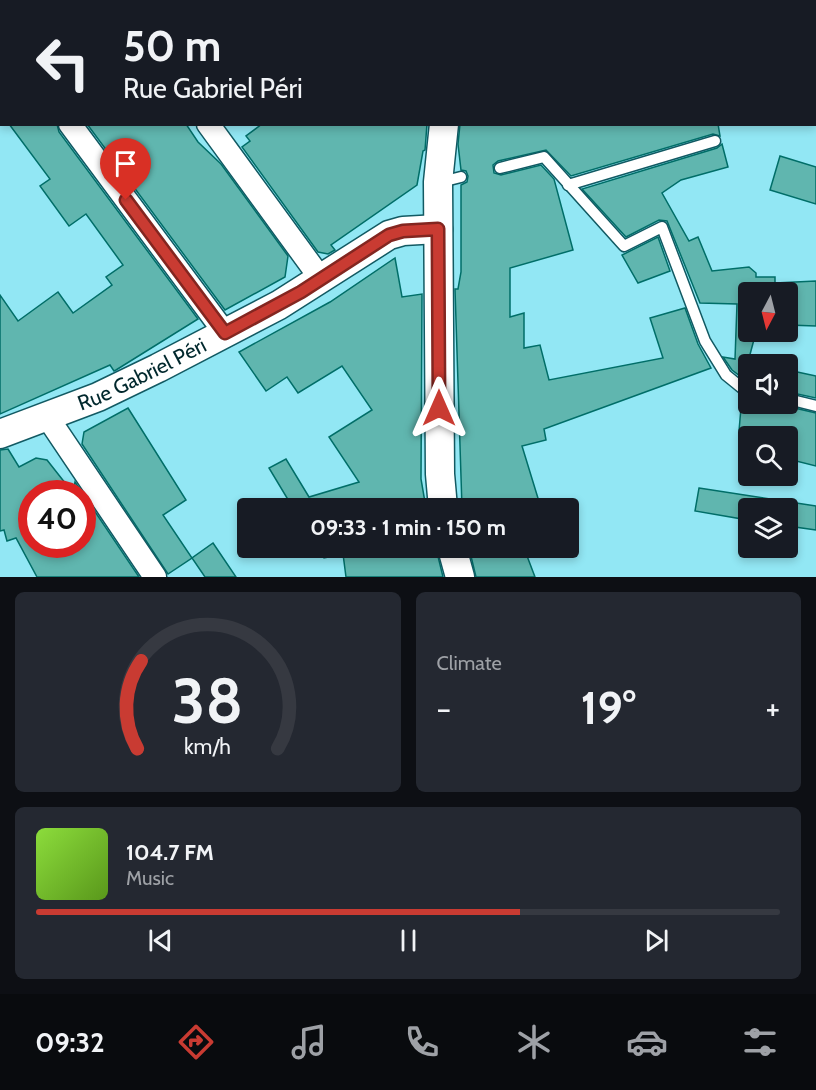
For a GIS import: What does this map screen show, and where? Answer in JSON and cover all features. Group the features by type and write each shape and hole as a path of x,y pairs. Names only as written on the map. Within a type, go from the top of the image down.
{"street":[{"path":"71,126 225,333"},
{"path":"209,126 321,279"},
{"path":"442,498 438,229 449,180 445,138"},
{"name":"Rue Gabriel Péri","path":"0,434 48,418 127,384 279,305 389,235 403,231 438,229"},
{"path":"48,418 155,577"},
{"path":"455,558 460,577"}],"lane":[{"path":"568,185 715,141"},
{"path":"500,168 544,158 624,246 662,227 705,341 726,375 738,385"},
{"path":"798,402 816,406"}],"building":[{"path":"10,126 58,126 59,132 198,319 114,371 110,365 0,414 0,295 18,321 58,292 73,313 112,285 106,277 123,265 86,214 69,226 40,186 50,179"},
{"path":"88,126 187,126 198,142 221,164 288,256 285,277 225,310"},
{"path":"259,126 427,126 425,150 417,185 331,245 335,250 328,254 318,252 242,147 250,141 246,136"},
{"path":"460,126 718,126 720,136 713,134 571,176 546,150 498,161 493,165 494,173 501,175 541,165 554,179 573,250 510,268 510,317 524,313 524,348 540,345 549,380 663,358 650,318 685,308 698,344 711,368 544,429 546,440 522,446 538,498 462,498 455,289 458,289 461,272 461,185 467,182 468,176 466,171 461,170 458,144"},
{"path":"722,144 728,167 681,180 662,193 689,241 698,237 712,271 749,267 756,273 756,277 775,277 775,282 738,282 738,342 753,342 750,354 738,354 738,374 723,357 735,359 737,304 700,303 667,221 659,220 626,237 582,189 717,148"},
{"path":"780,156 816,167 816,204 770,190"},
{"path":"658,237 670,271 638,283 622,255"},
{"path":"395,258 402,297 422,294 421,479 424,498 287,498 269,468 286,459 309,497 359,482 329,437 372,410 342,366 298,393 287,377 266,391 239,352 330,302"},
{"path":"816,281 816,326 798,325 798,282 796,282"},
{"path":"798,372 816,376 816,398 798,394"},
{"path":"128,408 186,500 163,515 192,558 168,574 82,444 84,432"},
{"path":"798,409 816,413 816,466 798,462 798,426 739,426 740,414 798,414"},
{"path":"8,449 19,467 36,458 47,460 63,480 18,480 18,542 16,538 7,541 4,530 0,531 0,450"},
{"path":"699,488 764,498 738,498 738,518 695,511"},
{"path":"798,503 816,506 816,530 798,527"},
{"path":"96,513 139,577 37,577 27,558 96,558"},
{"path":"213,543 236,577 205,577 192,558"},
{"path":"344,558 438,558 443,577 346,577"},
{"path":"471,558 528,558 535,577 476,577"}],"route":[{"path":"126,200 225,333 301,292 389,235 403,231 438,229 439,408"}]}
